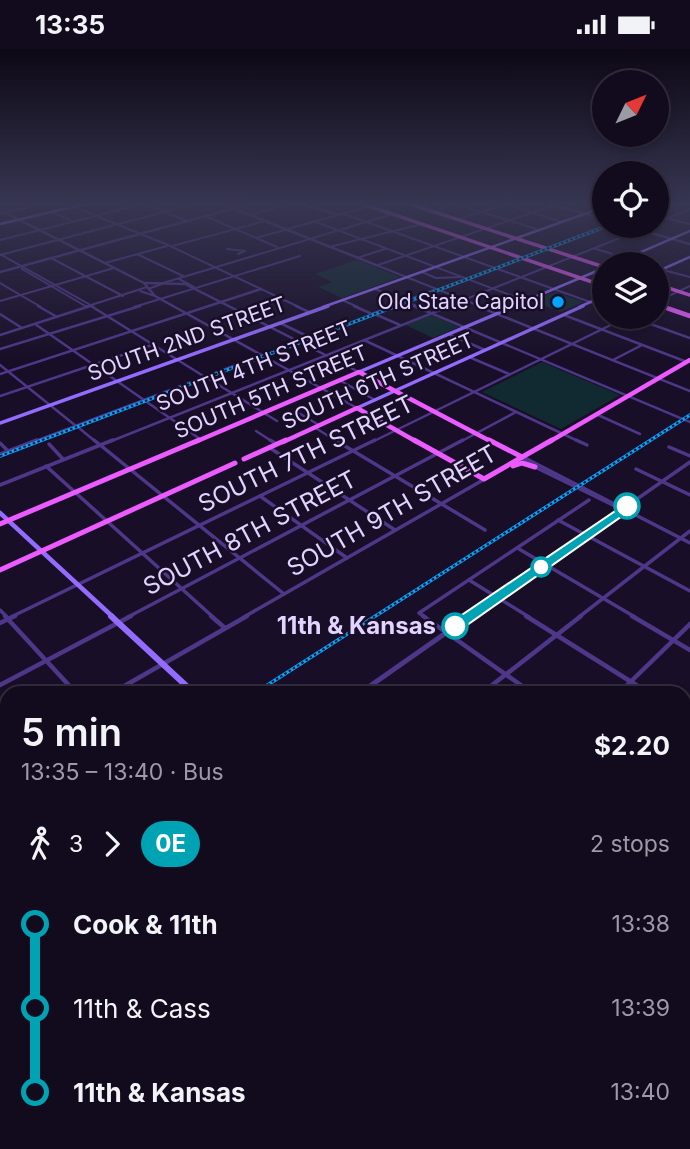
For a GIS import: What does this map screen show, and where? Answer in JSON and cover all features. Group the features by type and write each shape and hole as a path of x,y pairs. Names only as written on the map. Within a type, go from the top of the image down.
{"main road":[{"name":"SOUTH 2ND STREET","path":"0,423 469,255"},
{"path":"512,255 592,282"},
{"path":"567,255 592,264"},
{"path":"669,266 690,257"},
{"name":"SOUTH 5TH STREET","path":"0,524 592,273"},
{"path":"669,288 690,295"},
{"name":"SOUTH 6TH STREET","path":"244,460 590,302"},
{"path":"669,308 690,316"},
{"name":"SOUTH 9TH STREET","path":"484,479 688,361"},
{"path":"359,372 522,457"},
{"path":"358,408 484,479"},
{"path":"0,570 235,463"},
{"path":"492,474 502,473 519,463 535,467"},
{"path":"0,513 186,686"}],"street":[{"path":"2,255 134,331 277,421"},
{"path":"1,271 61,255"},
{"path":"90,255 146,286 155,296"},
{"path":"105,263 132,255"},
{"path":"140,255 185,277"},
{"path":"190,255 309,312"},
{"path":"242,255 246,257"},
{"path":"146,286 179,279 252,255"},
{"path":"350,255 690,391"},
{"path":"357,258 365,255"},
{"path":"376,265 404,255"},
{"path":"406,255 526,301"},
{"path":"459,255 590,302"},
{"name":"SOUTH 4TH STREET","path":"0,485 576,255"},
{"path":"0,349 300,256"},
{"path":"51,258 122,296"},
{"path":"0,301 114,268"},
{"path":"669,271 690,277"},
{"path":"422,272 436,278 462,277"},
{"path":"179,279 359,372"},
{"path":"0,335 138,292 146,286 178,282 195,288"},
{"path":"0,283 57,317"},
{"path":"669,296 690,286"},
{"path":"0,375 261,289"},
{"path":"375,289 690,422"},
{"path":"342,300 372,314 436,289"},
{"path":"138,292 161,299 358,408"},
{"path":"263,306 282,299"},
{"path":"0,314 22,328"},
{"path":"377,315 400,325"},
{"path":"563,315 592,326"},
{"path":"280,323 309,337"},
{"path":"35,324 200,439"},
{"path":"601,329 688,361"},
{"name":"SOUTH 7TH STREET","path":"0,623 601,329"},
{"path":"664,329 690,338"},
{"path":"448,334 485,350"},
{"path":"363,340 587,445"},
{"path":"0,396 155,344"},
{"path":"613,360 642,345"},
{"path":"0,454 207,378 261,355"},
{"path":"470,357 509,375"},
{"path":"0,365 284,594"},
{"path":"339,380 375,400"},
{"path":"297,412 353,451 485,530"},
{"name":"SOUTH 8TH STREET","path":"0,685 516,412"},
{"path":"596,414 640,433"},
{"path":"256,431 277,444"},
{"path":"0,443 8,451"},
{"path":"49,444 63,459"},
{"path":"669,447 690,456"},
{"path":"270,448 395,530"},
{"path":"522,457 535,467 623,509"},
{"path":"522,457 690,543"},
{"path":"370,686 690,462"},
{"path":"46,466 225,628"},
{"path":"636,469 690,495"},
{"name":"SOUTH 9TH STREET","path":"124,686 484,479"},
{"path":"260,496 347,558"},
{"path":"522,686 419,613 589,500"},
{"path":"558,520 690,591"},
{"path":"491,686 690,531"},
{"path":"519,549 690,650"},
{"path":"469,580 638,686"},
{"path":"0,610 69,686"},
{"path":"627,686 690,624"}],"shaded area":[{"path":"357,260 400,277 342,298 318,287 332,282 315,274"},
{"path":"555,292 584,302 561,312 532,301"},
{"path":"431,315 459,327 433,338 406,325"},
{"path":"542,362 620,395 561,429 482,392"}],"railway":[{"path":"0,456 530,255"},
{"path":"266,686 690,415"}],"bus line":[{"name":"0E","path":"455,626 627,506"}],"place":[{"name":"Old State Capitol","path":"558,302"},
{"name":"11th & Kansas","path":"455,626"}]}
